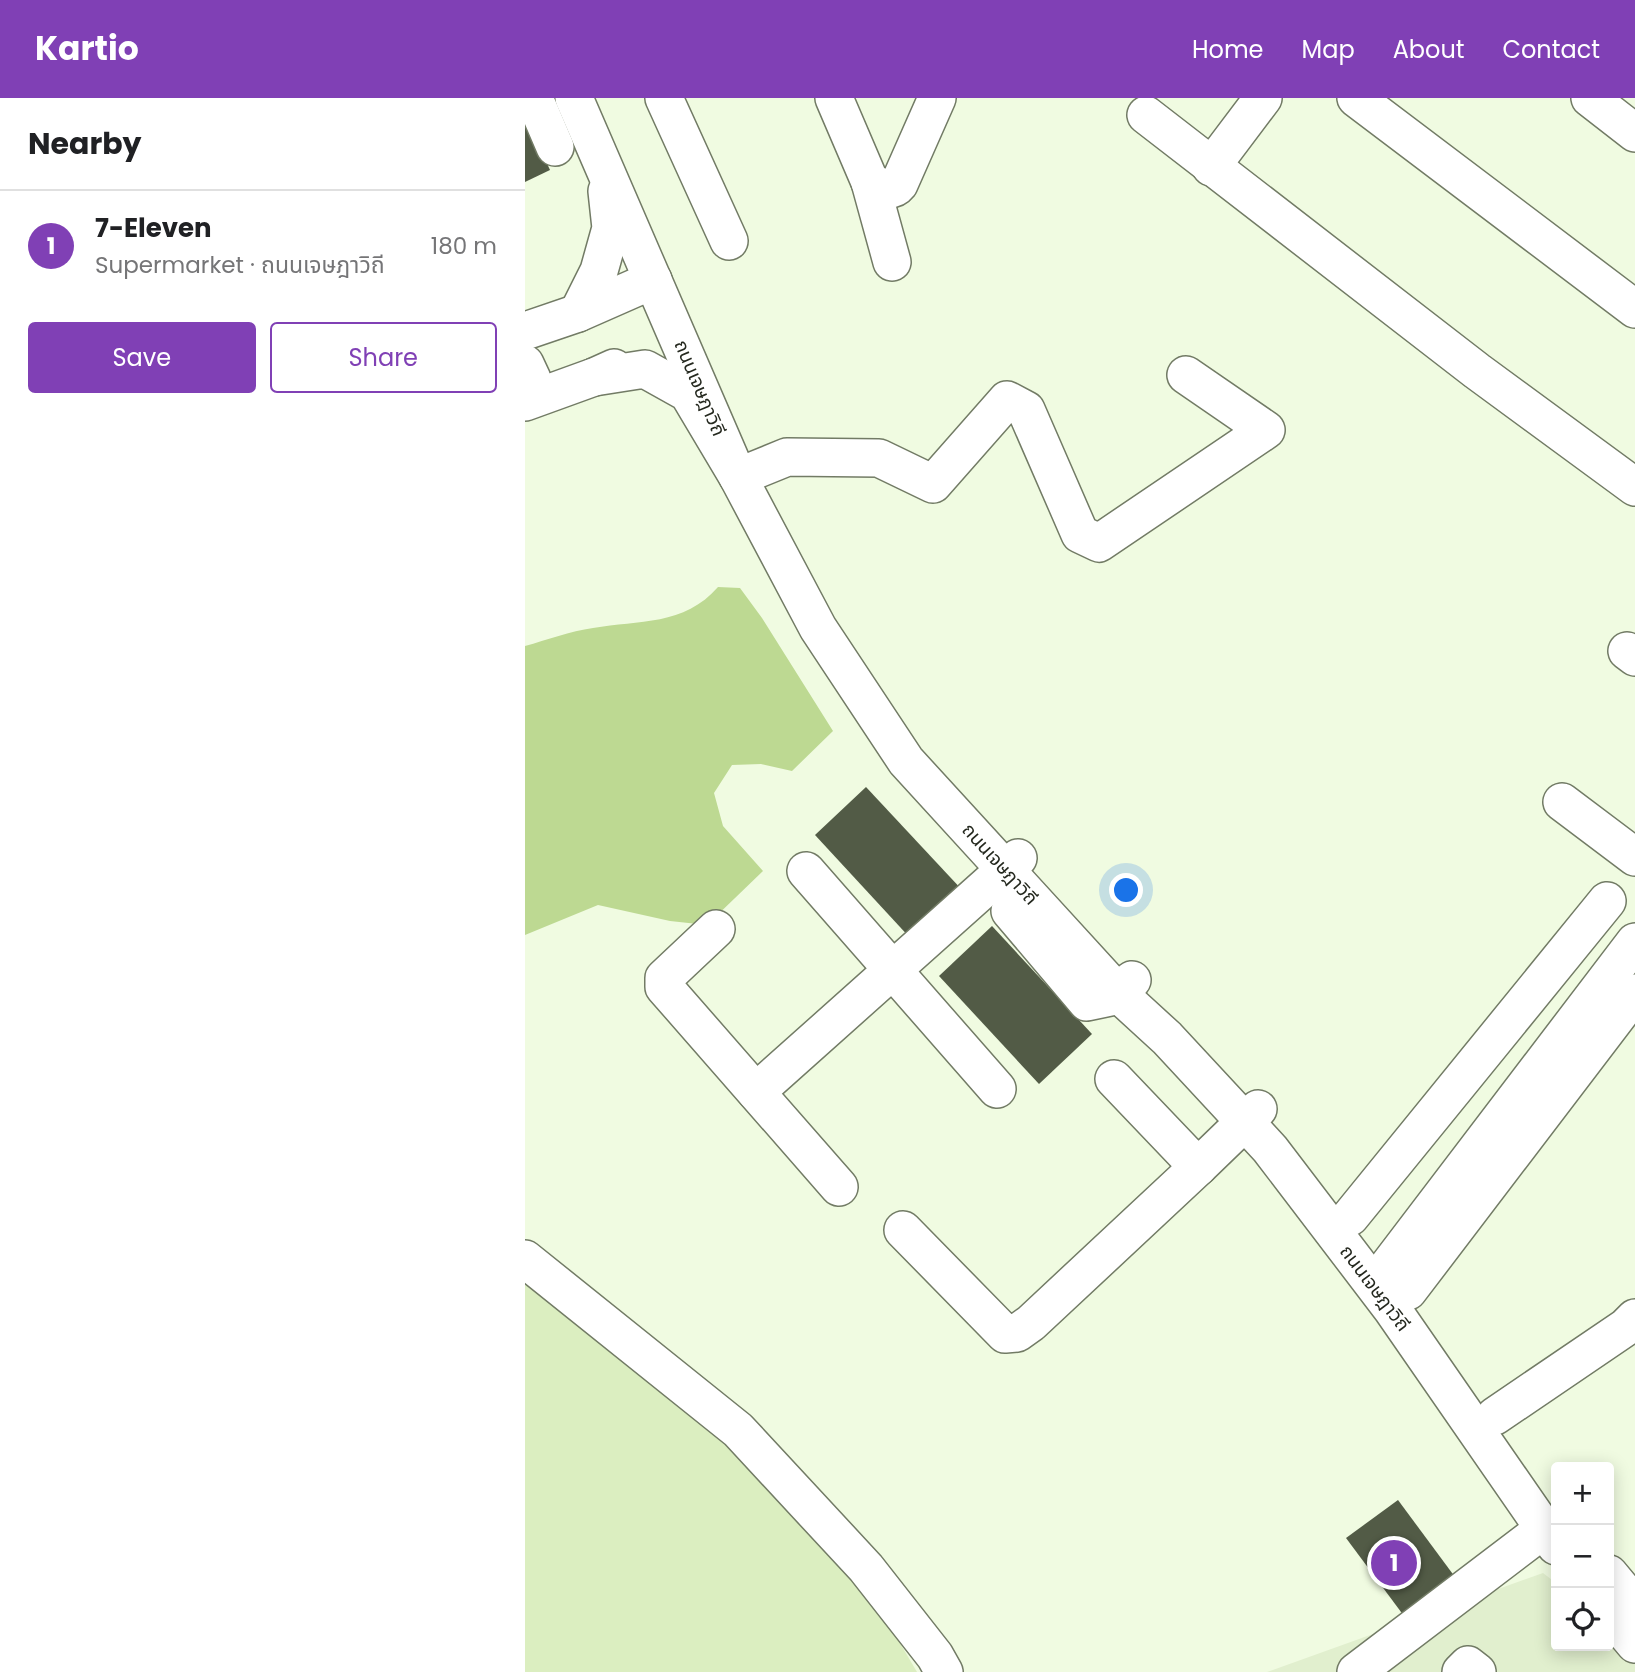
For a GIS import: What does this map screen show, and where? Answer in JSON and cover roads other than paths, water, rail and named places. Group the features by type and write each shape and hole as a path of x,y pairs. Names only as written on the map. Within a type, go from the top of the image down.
{"street":[{"path":"534,98 555,147"},
{"name":"ถนนเจษฎาวิถี","path":"574,98 677,334 791,558 818,628 906,761 1003,871 1128,986 1167,1038 1252,1115 1350,1217 1398,1278 1495,1416 1551,1525"},
{"name":"ถนนเจษฎาวิถี","path":"595,98 746,473"},
{"path":"664,98 729,241"},
{"path":"834,98 870,182 893,262"},
{"path":"870,182 889,190 895,189 899,184 937,98"},
{"path":"1211,167 1263,98"},
{"path":"1356,98 1635,309"},
{"path":"1590,98 1635,132"},
{"path":"1146,115 1477,371 1635,486"},
{"path":"578,313 599,271 611,228 605,170"},
{"path":"525,331 578,313 653,281"},
{"path":"525,402 594,377 646,353 677,334"},
{"path":"525,364 532,379 525,392"},
{"path":"594,377 645,369 688,393 746,473 787,457 879,457 933,484 1007,400 1025,410 1080,534 1099,543 1266,430 1186,375"},
{"path":"1562,802 1635,857"},
{"path":"806,871 997,1089"},
{"path":"756,1092 1003,871"},
{"path":"1350,1217 1607,901"},
{"path":"716,929 663,982 664,987 839,1187"},
{"path":"1398,1278 1586,1031 1635,942"},
{"path":"1586,1031 1635,993"},
{"path":"1114,1079 1198,1167"},
{"path":"903,1230 1005,1334 1017,1333 1031,1323 1252,1115"},
{"name":"ถนนเจษฎาวิถี","path":"1252,1115 1270,1149 1392,1309 1551,1526"},
{"path":"525,1259 738,1430 866,1568 935,1656 944,1672"},
{"path":"1495,1416 1626,1327 1635,1318"},
{"path":"1356,1672 1551,1528"},
{"path":"1614,1580 1635,1605"},
{"path":"1614,1619 1635,1644"},
{"path":"1461,1672 1468,1665 1477,1672"},
{"path":"1631,1672 1635,1665"}],"place":[{"name":"7-Eleven","path":"1394,1563"}]}
